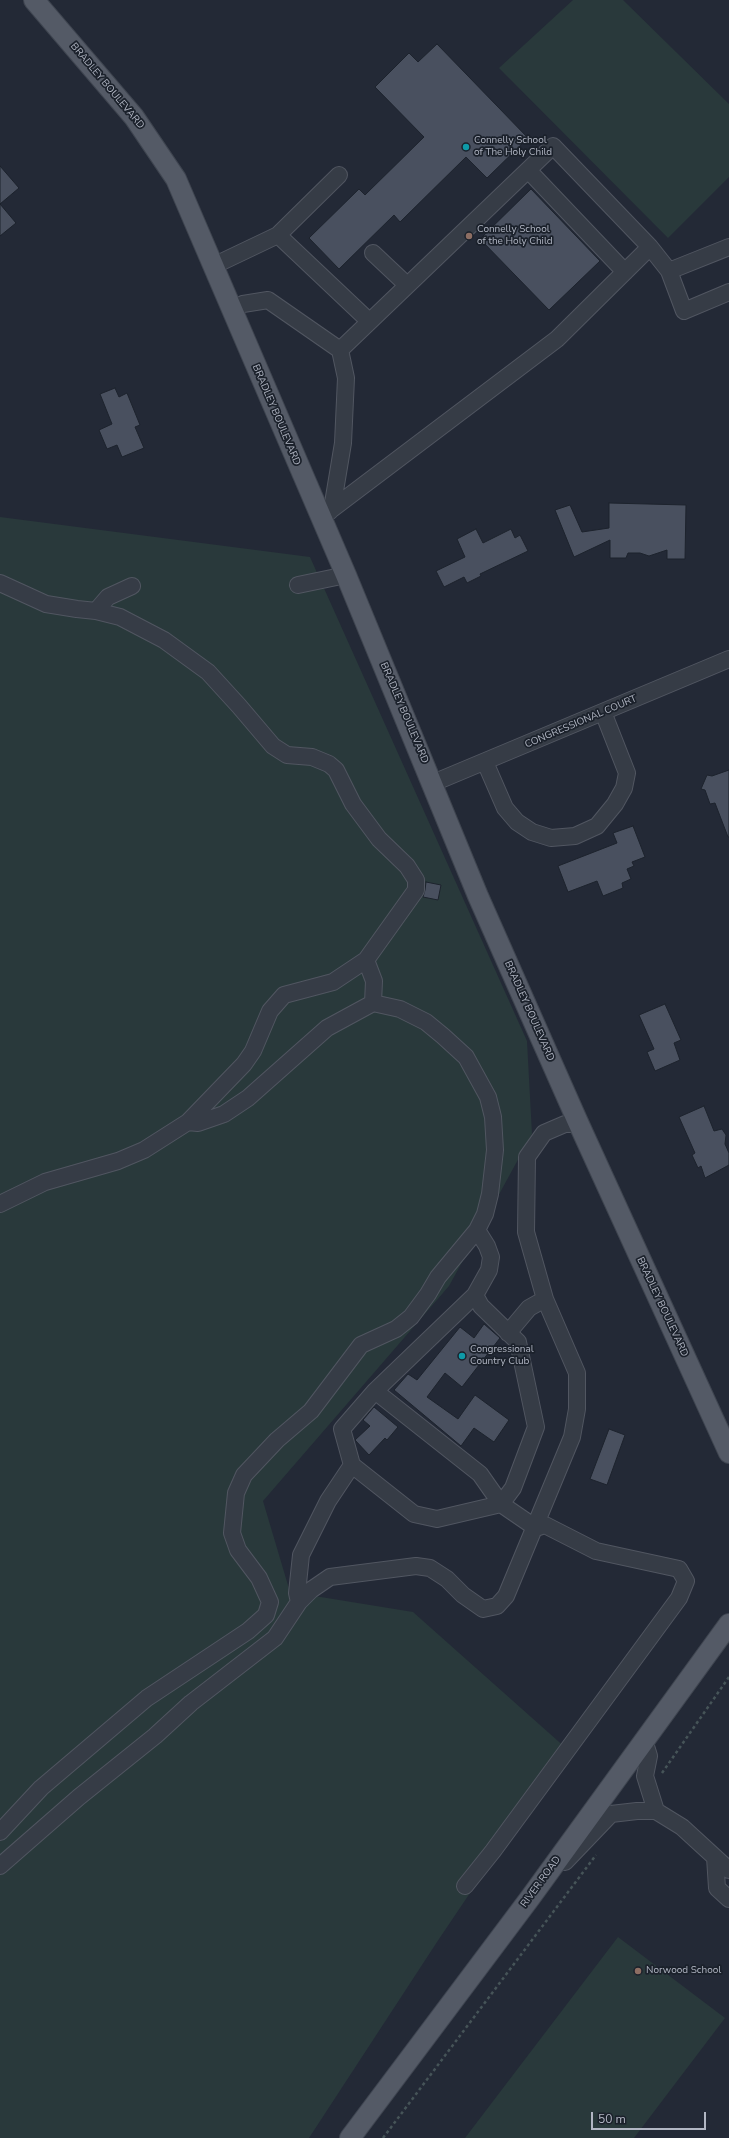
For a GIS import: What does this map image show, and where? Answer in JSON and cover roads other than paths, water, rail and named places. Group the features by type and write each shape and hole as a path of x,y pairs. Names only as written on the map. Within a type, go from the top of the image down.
{"main road":[{"name":"BRADLEY BOULEVARD","path":"34,0 134,116 176,179 232,309 327,515 346,574 433,783 478,896 579,1124 729,1453"},
{"name":"RIVER ROAD","path":"350,2138 530,1898 729,1624"}],"street":[{"path":"340,350 553,146 650,247 669,271 684,311 729,292"},
{"path":"528,170 625,272"},
{"path":"213,266 278,234 339,175"},
{"path":"278,234 369,321"},
{"path":"327,515 557,339 650,247"},
{"path":"669,271 729,247"},
{"path":"372,253 407,285"},
{"path":"232,309 243,304 268,300 340,350 346,378 344,443 327,515"},
{"path":"298,585 346,574"},
{"path":"0,583 46,604 77,610 96,611 120,617 164,640 208,672 273,746 287,755 312,757 329,764 336,770 353,804 379,839 407,866 416,880 416,890 366,960 333,982 284,995 270,1011 254,1050 244,1064 188,1122 144,1150 118,1161 45,1182 0,1204"},
{"path":"96,611 108,597 132,586"},
{"name":"CONGRESSIONAL COURT","path":"433,783 729,660"},
{"path":"484,762 505,808 517,822 532,832 551,838 575,836 597,826 615,804 624,788 627,773 603,712"},
{"path":"366,960 374,981 373,1003"},
{"path":"0,1832 41,1788 147,1698 241,1635 266,1615 270,1602 259,1578 238,1550 232,1533 236,1493 244,1475 277,1440 311,1411 361,1345 396,1329 411,1317 428,1294 438,1277 477,1230 485,1214 490,1194 495,1150 493,1117 482,1085 466,1057 426,1022 400,1009 373,1003 327,1028 248,1098 224,1114 198,1122 188,1122"},
{"path":"0,1866 78,1797 146,1744 191,1703 275,1638 299,1602 311,1590 330,1577 416,1566 430,1568 447,1579 463,1595 483,1609 497,1606 506,1596 536,1528 572,1437 577,1409 577,1373 545,1299 526,1232 527,1157 544,1133 564,1124 579,1124"},
{"path":"475,1295 481,1306 518,1342 536,1427 513,1488 501,1504 437,1520 414,1514 352,1465 342,1429 375,1391 475,1295 489,1270 491,1257 487,1246 477,1230"},
{"path":"508,1332 529,1308 545,1299"},
{"path":"375,1391 480,1474 501,1504 536,1528"},
{"path":"299,1602 297,1593 301,1555 328,1501 352,1465"},
{"path":"465,1886 493,1851 679,1598 686,1581 679,1569 596,1551 545,1525 536,1528"},
{"path":"644,1740 649,1756 645,1776 656,1811"},
{"path":"530,1898 611,1814 637,1810 656,1811 682,1827 729,1870"},
{"path":"715,1857 717,1888 729,1899"}],"place":[{"name":"Connelly School of The Holy Child","path":"466,147"},
{"name":"Connelly School of the Holy Child","path":"469,236"},
{"name":"Congressional Country Club","path":"462,1356"},
{"name":"Norwood School","path":"638,1971"}]}
